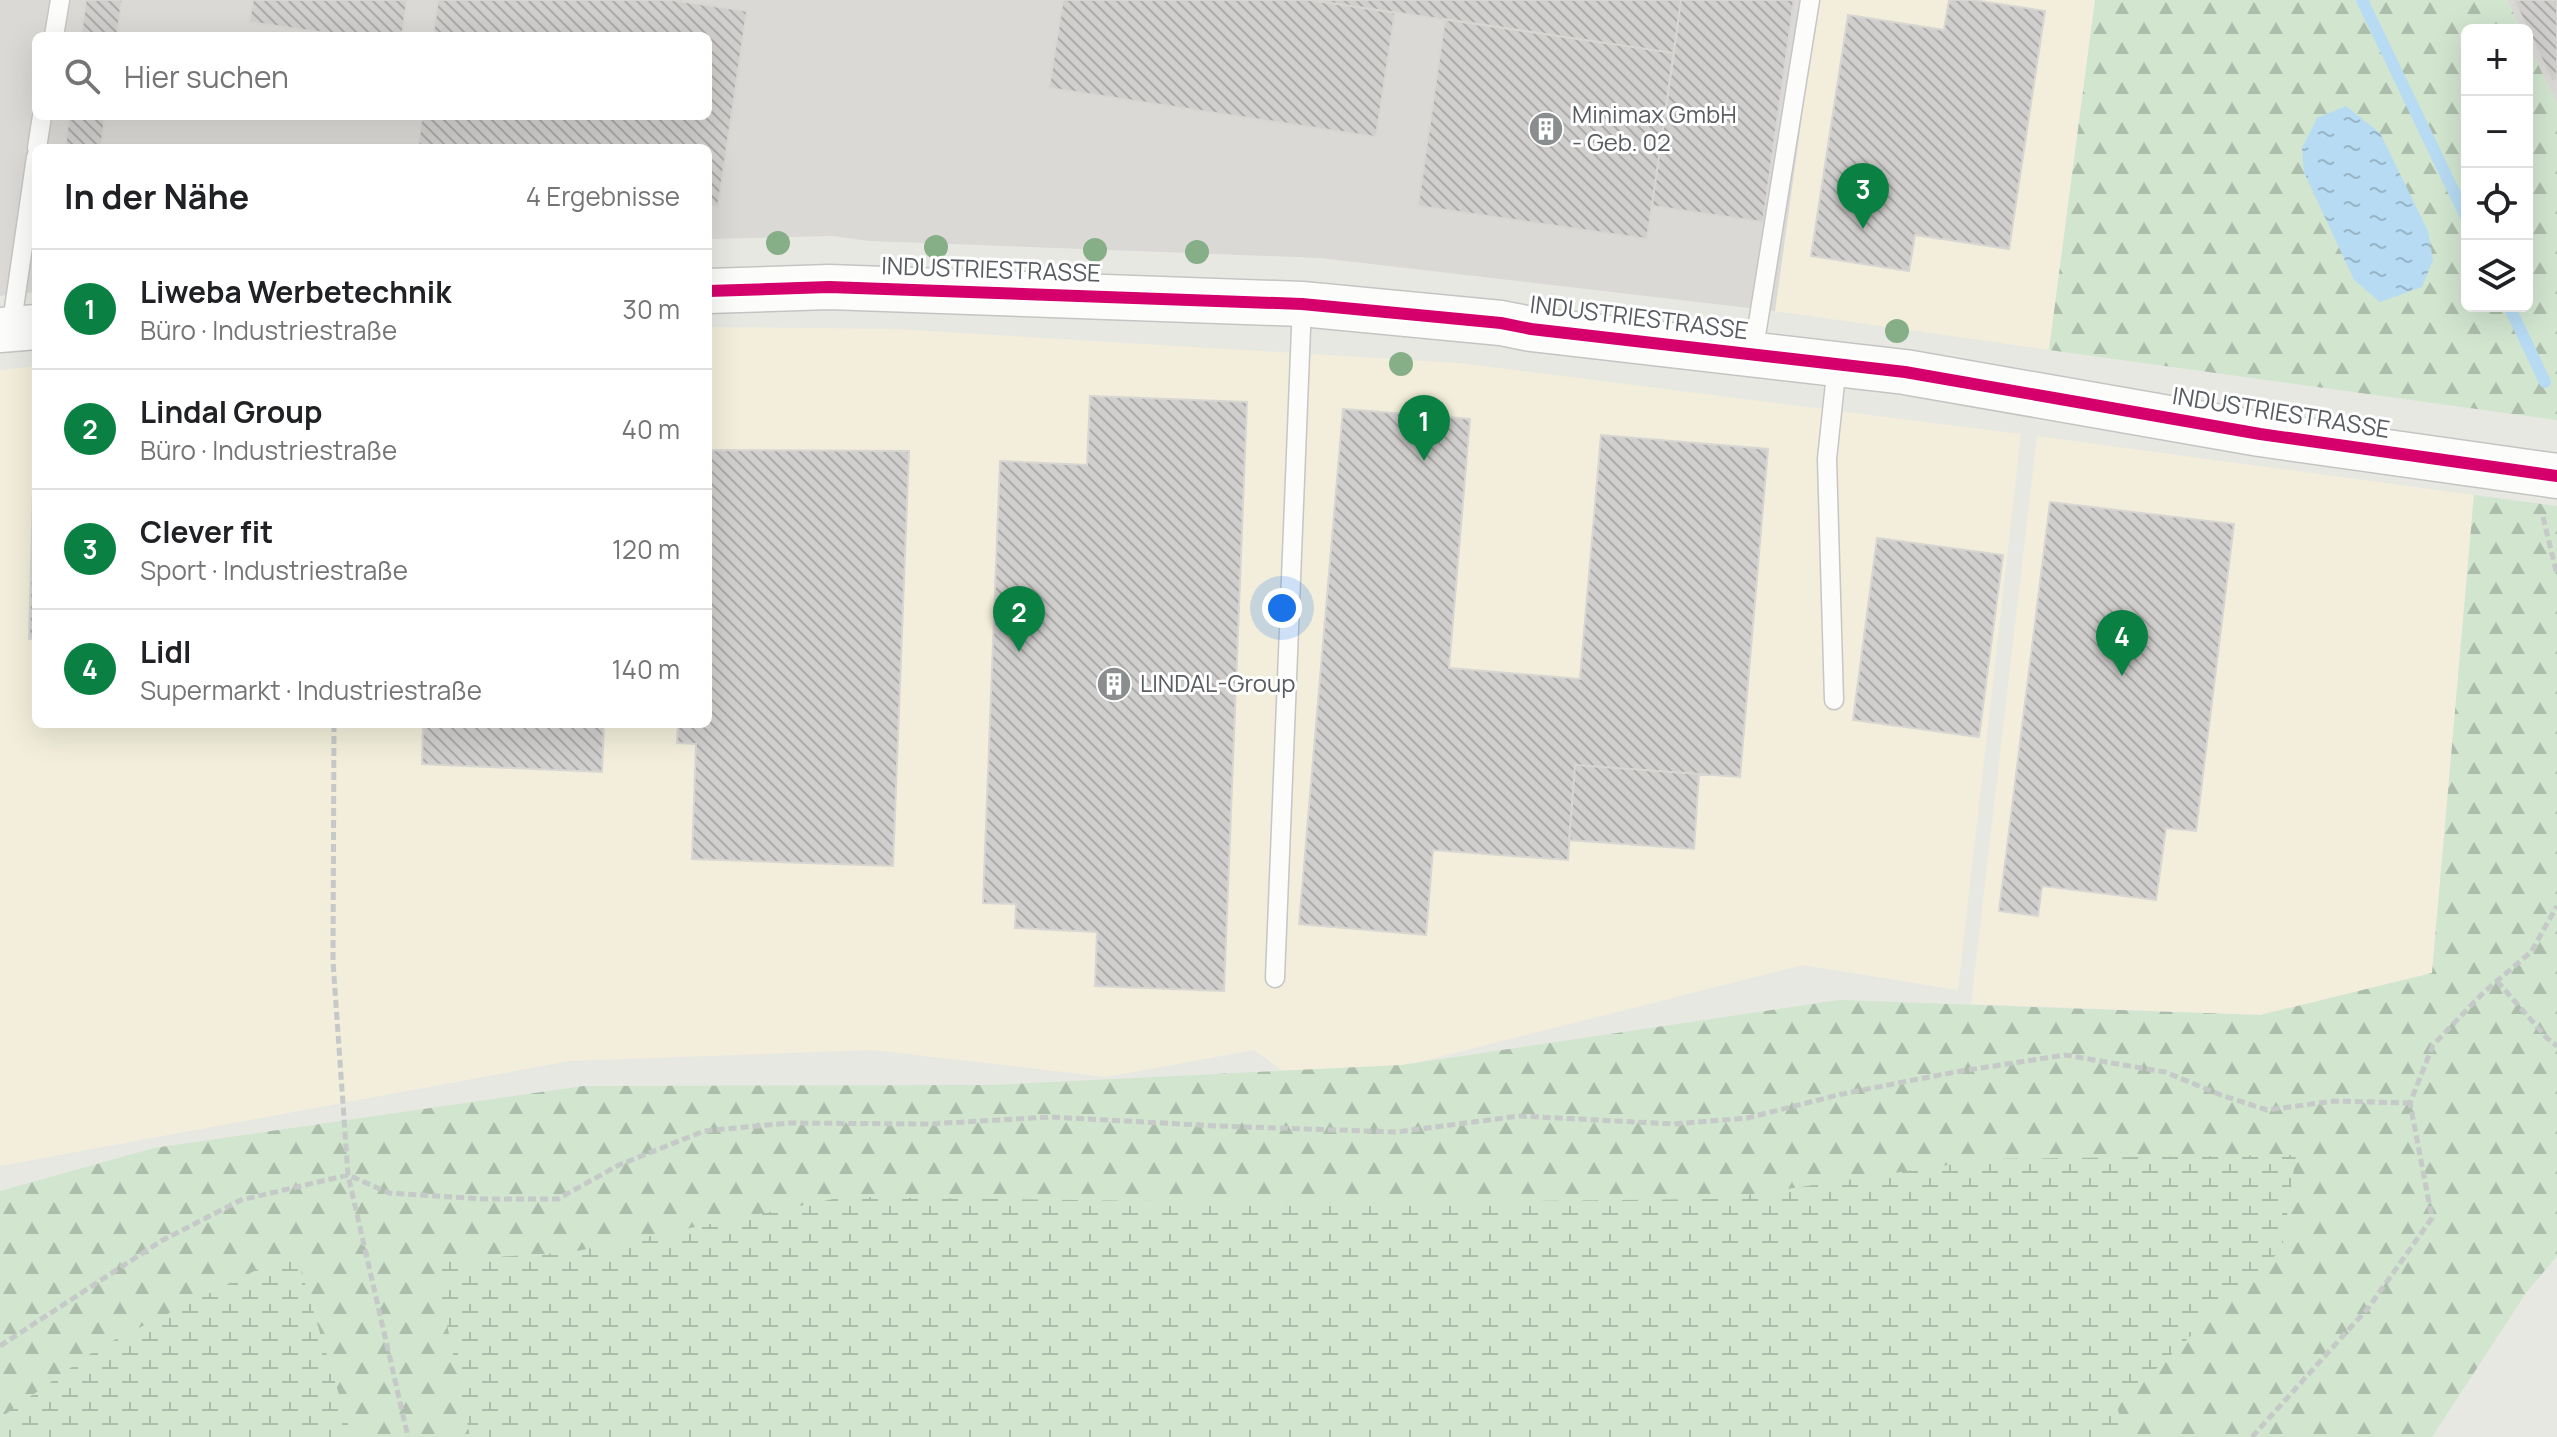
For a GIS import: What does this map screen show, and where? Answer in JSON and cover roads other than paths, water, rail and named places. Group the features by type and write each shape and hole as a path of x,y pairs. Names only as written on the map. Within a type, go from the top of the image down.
{"main road":[{"name":"INDUSTRIESTRASSE","path":"712,291 829,287 1302,304 1501,323 1905,372 2260,434 2545,474"}],"lane":[{"path":"55,32 60,0"},
{"path":"1753,354 1810,0"},
{"path":"38,144 41,120"},
{"path":"16,329 32,191"},
{"path":"1275,978 1302,304"},
{"path":"1834,700 1827,459 1837,364"}],"water":[{"path":"2346,106 2380,133 2428,231 2433,260 2422,287 2380,302 2354,280 2304,172 2302,148 2317,118"}],"waterway":[{"path":"2362,0 2461,206"},
{"path":"2512,312 2545,382"}],"place":[{"name":"Minimax GmbH - Geb. 02","path":"1546,129"},
{"name":"Clever fit","path":"1863,229"},
{"name":"Liweba Werbetechnik","path":"1424,461"},
{"name":"Lindal Group","path":"1019,652"},
{"name":"Lidl","path":"2122,676"},
{"name":"LINDAL-Group","path":"1114,684"}]}
